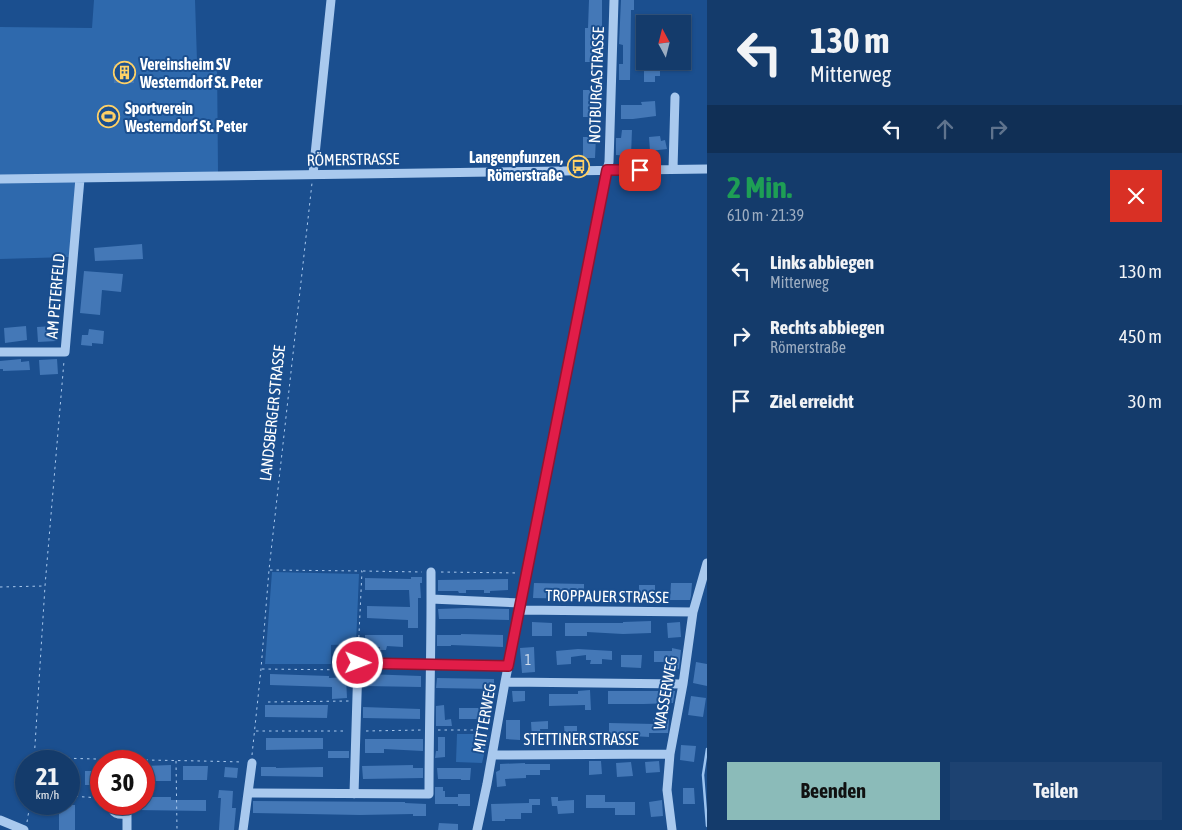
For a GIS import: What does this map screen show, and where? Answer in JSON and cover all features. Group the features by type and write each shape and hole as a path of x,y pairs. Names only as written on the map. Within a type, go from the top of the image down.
{"street":[{"path":"313,174 331,0"},
{"name":"NOTBURGASTRASSE","path":"607,170 609,162 614,0"},
{"path":"673,169 675,97"},
{"name":"RÖMERSTRASSE","path":"0,179 707,169"},
{"name":"MITTERWEG","path":"477,830 607,170"},
{"name":"AM PETERFELD","path":"0,352 65,352 80,178"},
{"name":"WASSERWEG","path":"672,830 667,790 670,754 683,684 693,612 707,563"},
{"path":"248,794 429,794 431,572"},
{"name":"TROPPAUER STRASSE","path":"431,599 521,606 693,612"},
{"path":"354,794 358,663 508,666"},
{"path":"505,682 683,684"},
{"name":"STETTINER STRASSE","path":"493,755 670,754"},
{"path":"243,830 252,763"},
{"path":"127,815 127,830"},
{"path":"0,820 26,826"}],"path":[{"name":"LANDSBERGER STRASSE","path":"252,763 270,570 313,174"},
{"path":"35,750 45,586 65,352"},
{"path":"270,570 519,573 526,575"},
{"path":"358,648 362,571"},
{"path":"0,587 45,586"},
{"path":"261,669 358,670"},
{"path":"268,702 357,701"},
{"path":"255,731 497,731"},
{"path":"155,760 252,763"},
{"path":"176,760 177,830"}],"shaded area":[{"name":"Sportverein Westerndorf St. Peter","path":"94,0 195,0 197,61 217,60 218,172 85,177 78,240 69,257 0,259 0,27 92,28"},
{"path":"272,572 359,574 356,644 331,645 331,664 265,664"},
{"path":"457,734 489,734 482,763 456,762"}],"building":[{"path":"589,0 602,0 602,40 597,40 597,62 585,62 585,28 588,28"},
{"path":"621,0 634,0 634,10 631,10 630,80 619,80 619,64 623,64 623,45 619,44"},
{"path":"191,61 191,68 173,68 172,62"},
{"name":"Vereinsheim SV Westerndorf St. Peter","path":"133,63 134,83 114,83 114,64"},
{"path":"644,70 660,70 660,76 655,76 655,82 644,82"},
{"path":"583,90 592,90 592,101 598,101 598,117 583,117"},
{"path":"655,101 656,116 621,119 621,105 642,105 641,102"},
{"path":"622,130 632,130 631,156 616,155 616,138 621,138"},
{"path":"660,136 661,141 665,140 667,149 650,151 649,137"},
{"path":"583,137 596,137 595,158 583,158"},
{"path":"142,244 143,259 95,261 94,248"},
{"path":"84,271 123,274 121,292 102,290 100,315 80,313"},
{"path":"26,326 27,340 5,343 4,328"},
{"path":"55,326 56,341 38,342 37,327"},
{"path":"89,329 104,331 103,344 81,345 82,335 88,335"},
{"path":"21,359 21,362 29,361 30,370 3,371 3,369 0,369 0,361"},
{"path":"57,359 58,374 40,375 39,360"},
{"path":"411,577 422,577 422,583 420,583 421,598 418,598 418,628 408,628 408,620 367,618 367,606 410,607 409,590 365,590 365,578 411,579"},
{"path":"508,579 508,590 490,591 490,593 484,593 484,590 466,590 466,593 438,591 438,580"},
{"path":"534,583 584,584 584,599 533,598"},
{"path":"671,583 692,583 690,600 670,600"},
{"path":"639,585 655,585 655,599 639,599"},
{"path":"438,609 509,609 509,620 439,619"},
{"path":"651,621 651,633 587,632 587,636 565,636 565,623"},
{"path":"532,622 552,623 552,636 532,636"},
{"path":"680,622 681,637 668,638 667,623"},
{"path":"365,635 403,635 403,647 387,646 386,650 380,650 380,647 365,646"},
{"path":"437,635 503,635 503,647 437,646"},
{"path":"534,647 535,672 522,673 520,648"},
{"path":"672,648 681,650 679,669 669,667 670,662 654,662 654,651 672,651"},
{"path":"578,649 612,651 612,660 602,659 602,664 590,664 591,660 586,660 586,655 571,657 571,664 557,665 556,651"},
{"path":"621,655 642,655 641,668 621,667"},
{"path":"696,662 707,664 707,686 693,683"},
{"path":"270,674 329,676 329,678 346,677 347,698 332,699 332,687 270,685"},
{"path":"365,674 421,676 421,687 365,686"},
{"path":"437,678 494,679 494,689 436,688"},
{"path":"590,690 591,710 585,710 585,705 549,706 549,694 578,694 578,691"},
{"path":"512,691 525,691 525,701 513,702"},
{"path":"608,691 675,691 673,703 608,704"},
{"path":"691,696 706,698 703,717 688,715"},
{"path":"265,705 328,705 327,718 265,717"},
{"path":"444,705 445,720 451,719 452,726 436,726 436,706"},
{"path":"363,707 420,709 420,719 363,718"},
{"path":"459,708 480,708 480,719 459,719"},
{"path":"653,719 669,719 668,733 649,733 649,737 609,735 609,723 654,724"},
{"path":"506,720 520,720 520,740 506,739"},
{"path":"548,721 548,729 540,729 541,738 532,738 531,722"},
{"path":"564,726 577,726 577,736 565,737"},
{"path":"438,737 445,737 445,757 435,758 436,751 438,751"},
{"path":"266,738 323,738 323,749 266,750"},
{"path":"365,739 423,739 423,751 384,749 384,753 365,753"},
{"path":"681,745 696,746 694,762 680,760"},
{"path":"328,751 349,751 349,758 328,758"},
{"path":"589,761 601,761 602,774 589,775"},
{"path":"659,761 660,772 646,773 645,762"},
{"path":"631,762 633,776 617,777 616,763"},
{"path":"500,764 550,764 550,770 540,770 540,775 526,775 526,778 505,779 506,786 497,787 496,772 500,770"},
{"path":"171,765 171,781 155,781 155,766"},
{"path":"413,765 413,768 423,768 423,778 363,779 362,766"},
{"path":"183,766 208,766 207,780 183,780"},
{"path":"225,767 238,768 237,778 224,777"},
{"path":"261,767 323,767 323,777 261,776"},
{"path":"437,768 471,768 470,780 438,779"},
{"path":"85,771 90,771 90,785 85,785"},
{"path":"435,787 443,787 445,797 458,797 458,794 470,794 470,806 435,804"},
{"path":"683,788 694,788 695,804 683,804"},
{"path":"219,790 233,791 232,808 236,808 234,830 219,830 221,798 218,798"},
{"path":"586,795 605,795 605,802 635,802 635,815 615,815 615,808 586,808"},
{"path":"155,797 171,797 171,800 206,800 206,811 155,810"},
{"path":"551,797 558,797 558,801 574,800 574,813 558,814 557,806 552,806"},
{"path":"529,799 540,799 540,805 532,805 532,813 521,813 521,819 492,821 491,804 529,803"},
{"path":"662,800 663,816 651,817 649,802"},
{"path":"253,801 405,802 426,804 426,816 413,816 413,814 253,813"},
{"path":"59,815 75,815 75,830 59,830"},
{"path":"439,823 458,824 458,830 438,830"}],"waterway":[{"path":"707,749 703,775 707,826"}],"place":[{"name":"Vereinsheim SV Westerndorf St. Peter","path":"124,73"},
{"name":"Sportverein Westerndorf St. Peter","path":"109,117"},
{"name":"Langenpfunzen, Römerstraße","path":"579,166"}],"route":[{"path":"358,663 508,666 607,170 640,170"}]}
